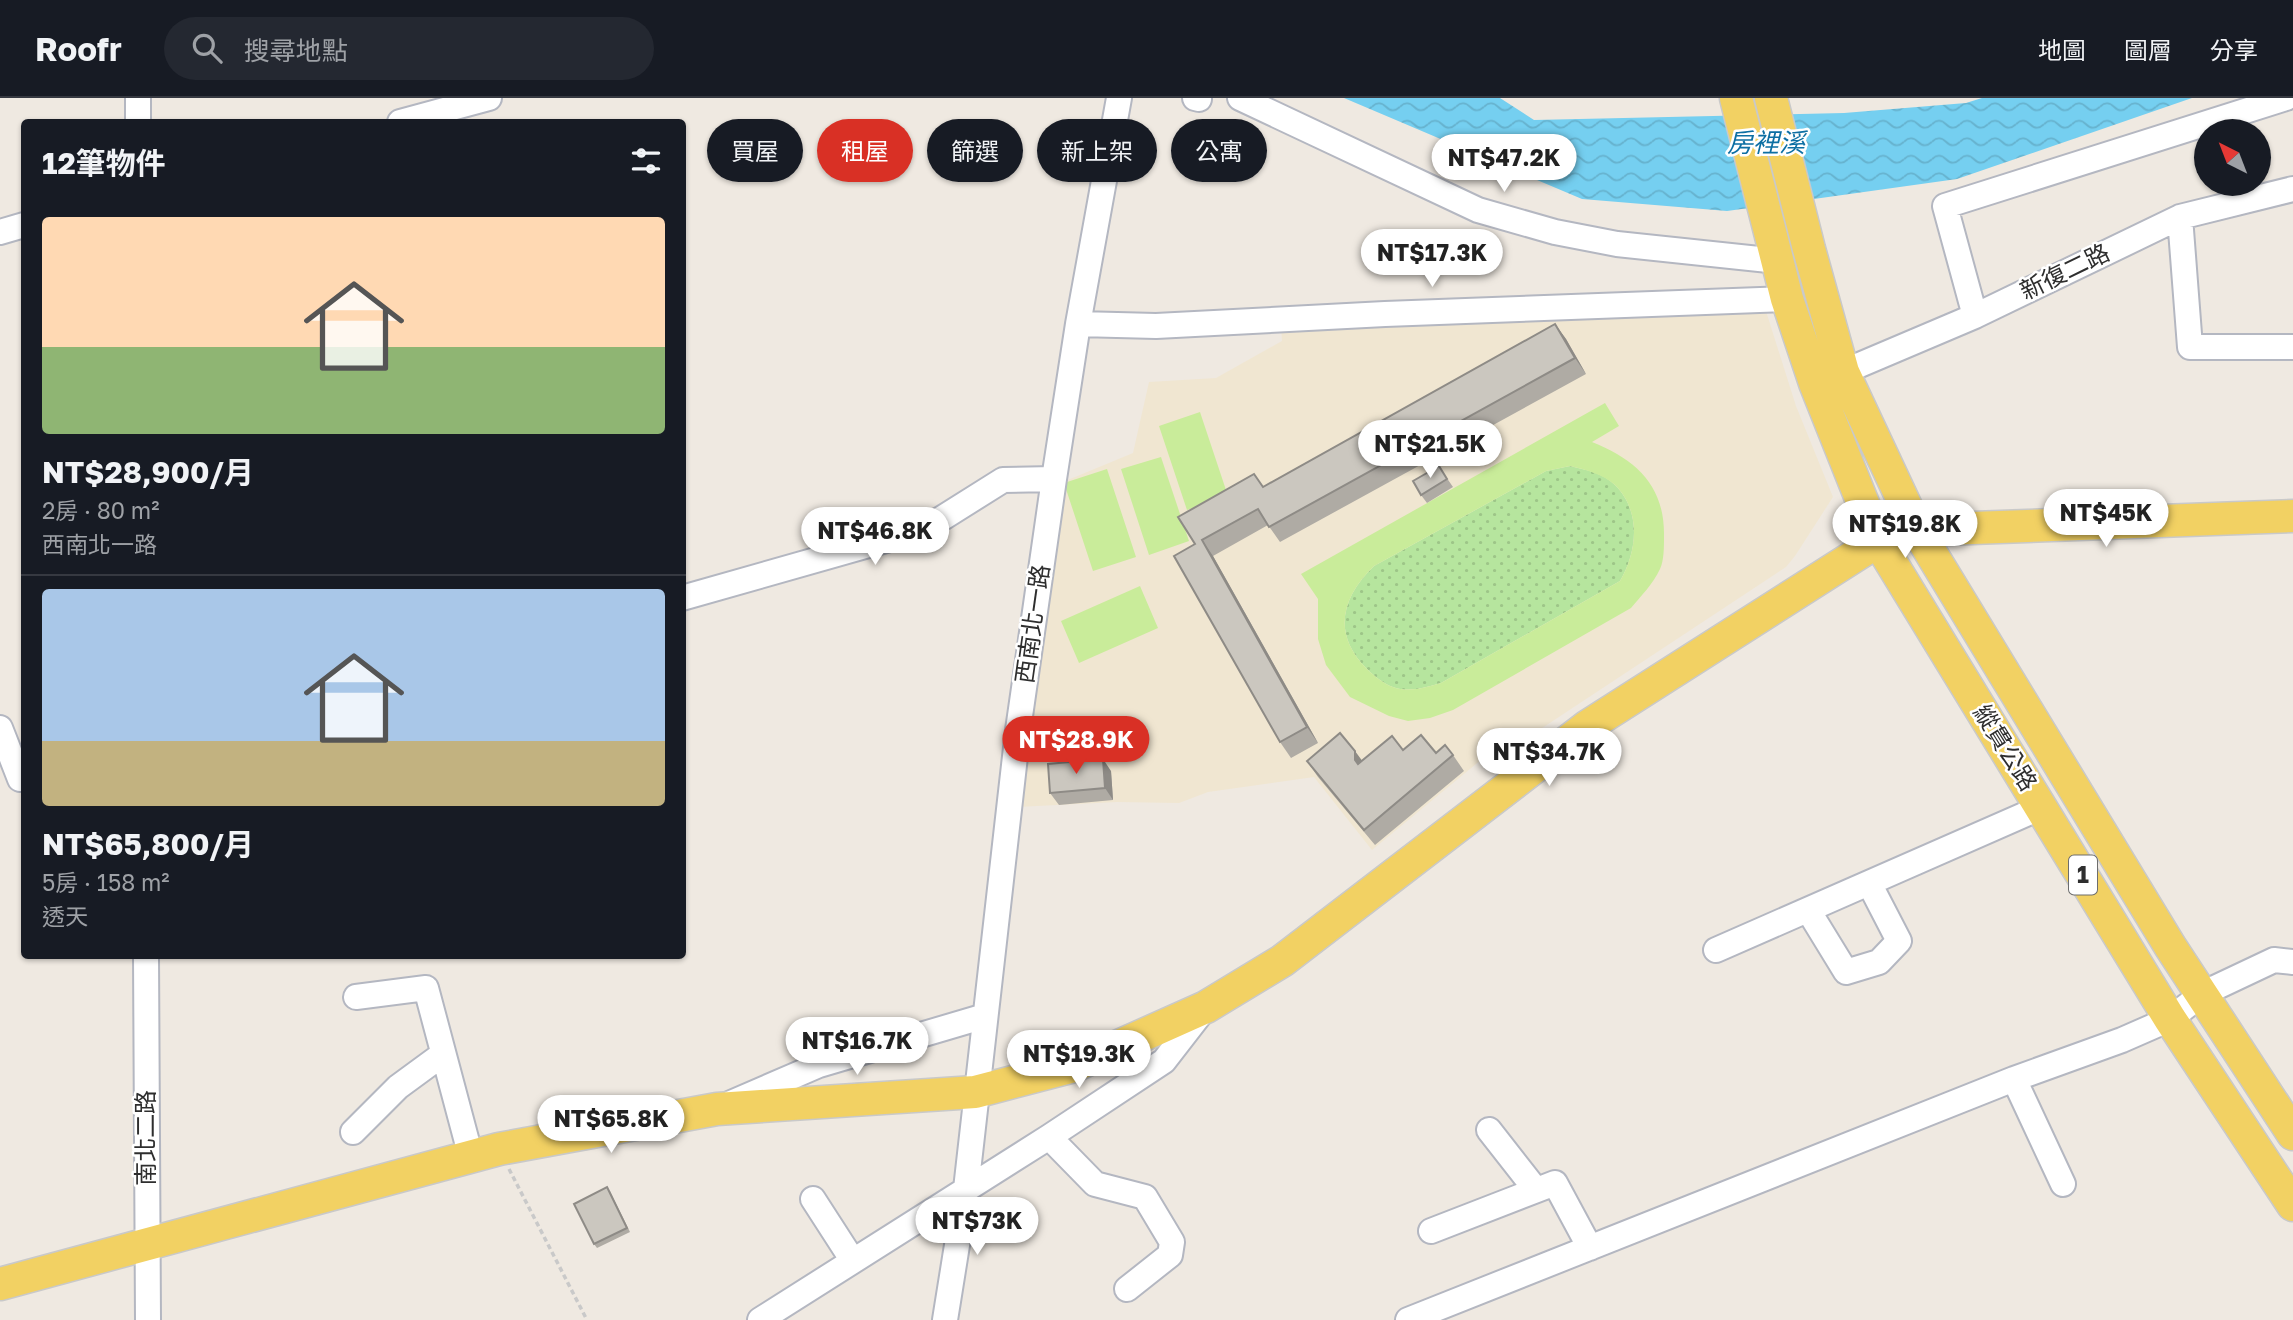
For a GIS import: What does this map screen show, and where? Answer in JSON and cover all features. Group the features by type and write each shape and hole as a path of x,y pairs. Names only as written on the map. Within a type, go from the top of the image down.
{"main road":[{"name":"1","path":"1736,98 1778,261"},
{"name":"縱貫公路","path":"1771,98 1843,372 1917,530 2202,994 2293,1134"},
{"name":"縱貫公路","path":"1778,261 1787,299 1815,383 1878,541 2170,1020 2293,1205"},
{"path":"0,1284 485,1153 718,1108 975,1092 1074,1066 1206,1007 1282,961 1588,726 1878,541 1917,530 2293,516"}],"street":[{"path":"138,98 138,119"},
{"path":"411,119 489,98"},
{"name":"西南北一路","path":"945,1320 966,1189 1018,730 1078,324 1119,98"},
{"path":"1240,98 1478,210 1555,232 1617,244 1778,261"},
{"path":"1975,316 1945,206 2286,98"},
{"name":"新復二路","path":"1843,372 1975,316 2180,217 2293,189"},
{"path":"2180,217 2190,347 2293,347"},
{"path":"0,232 21,226"},
{"path":"1078,324 1156,326 1385,314 1787,299"},
{"path":"686,597 925,529 1003,480 1054,479"},
{"path":"0,727 15,780"},
{"path":"1716,950 2042,807"},
{"path":"1808,909 1846,972 1879,962 1899,941 1869,883"},
{"name":"南北二路","path":"146,959 148,1320"},
{"path":"1409,1320 2014,1079 2122,1040 2170,1020 2202,994 2274,960 2293,962"},
{"path":"356,997 426,988 443,1054 485,1153"},
{"path":"760,1320 1164,1061 1206,1007"},
{"path":"718,1108 819,1065 985,1016"},
{"path":"353,1132 398,1087 443,1054"},
{"path":"2014,1079 2063,1184"},
{"path":"1489,1130 1536,1190"},
{"path":"1049,1137 1095,1184 1146,1196 1172,1242 1170,1255 1127,1289"},
{"path":"1431,1231 1555,1183 1591,1248"},
{"path":"813,1199 853,1261"}],"path":[{"path":"485,1153 587,1320"}],"shaded area":[{"path":"1765,308 1796,406 1833,497 1795,556 1786,567 1506,752 1499,745 1372,850 1314,777 1208,792 1179,803 1117,802 1017,807 1063,482 1133,453 1149,382 1216,378 1282,341 1281,326"}],"green space":[{"path":"1605,403 1619,426 1592,442 1622,457 1645,477 1660,503 1663,519 1664,549 1661,566 1631,608 1453,710 1430,718 1408,721 1389,716 1350,697 1326,665 1318,639 1318,599 1301,574","holes":["1570,466 1610,481 1630,507 1633,545 1620,581 1441,683 1418,689 1399,689 1383,682 1367,669 1349,643 1345,616 1354,591 1374,566 1546,471"]},
{"path":"1200,412 1228,496 1187,510 1159,426"},
{"path":"1161,457 1189,541 1149,555 1121,469"},
{"path":"1570,466 1594,472 1610,481 1630,507 1633,545 1620,581 1441,683 1418,689 1399,689 1383,682 1367,669 1349,643 1345,616 1354,591 1374,566 1546,471"},
{"path":"1107,469 1136,557 1093,571 1064,483"},
{"path":"1140,586 1158,628 1079,663 1061,621"}],"water":[{"name":"房裡溪","path":"1344,98 1500,98 1534,120 1844,113 1966,103 1982,98 2192,98 1957,179 1727,211 1582,199"}],"building":[{"path":"1555,324 1575,358 1269,527 1258,509 1202,540 1307,727 1280,742 1174,556 1195,544 1178,517 1254,474 1263,487"},
{"path":"1439,466 1447,479 1421,495 1413,481"},
{"path":"1340,733 1355,751 1358,764 1392,736 1403,750 1421,735 1436,753 1445,745 1453,755 1364,830 1307,761"},
{"path":"1103,759 1105,788 1050,793 1048,764"},
{"path":"607,1187 627,1228 594,1244 574,1204"}]}
